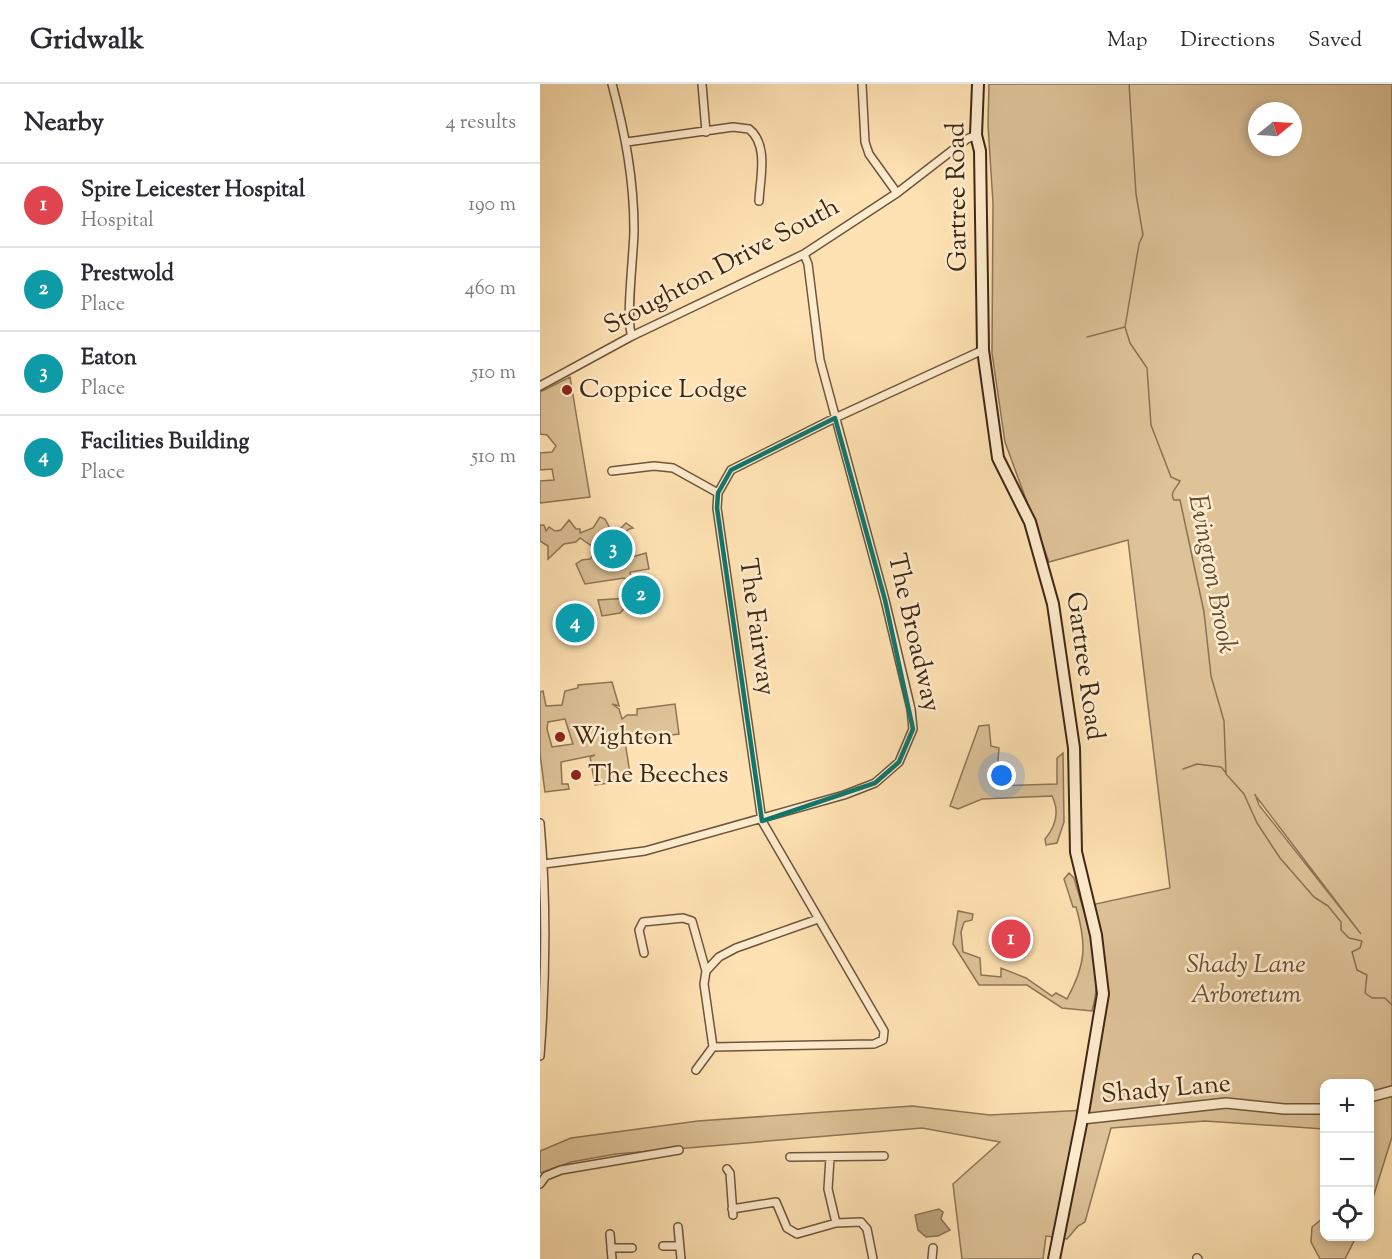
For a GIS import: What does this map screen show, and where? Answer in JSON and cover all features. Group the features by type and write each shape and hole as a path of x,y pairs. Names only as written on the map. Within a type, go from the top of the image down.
{"main road":[{"name":"Gartree Road","path":"978,84 976,135 980,151 983,350 998,458 1030,522 1049,580 1074,748 1076,852 1096,935 1103,994 1082,1119 1054,1259"}],"street":[{"path":"612,84 627,142 633,186 634,231 629,324 632,336"},
{"path":"702,84 706,132"},
{"path":"861,84 867,148 897,193"},
{"path":"627,142 741,126 756,134 761,152 759,201"},
{"name":"Stoughton Drive South","path":"540,386 632,336 804,254 897,193 967,139 976,135"},
{"name":"The Broadway","path":"544,864 645,851 762,820 875,783 899,762 913,729 911,709 885,600 820,360 808,264 804,254"},
{"path":"612,471 654,466 673,468 718,493 731,470 835,418 983,350"},
{"name":"The Fairway","path":"712,1047 874,1044 884,1040 884,1031 762,820 717,508 718,493"},
{"path":"540,823 544,864 545,990 540,1056"},
{"path":"644,953 639,930 643,922 683,918 692,921 706,971 704,984 712,1047 696,1070"},
{"path":"706,971 718,957 736,948 818,919"},
{"path":"1374,1096 1392,1091"},
{"name":"Shady Lane","path":"1082,1119 1226,1103 1284,1109 1320,1108"},
{"path":"540,1184 546,1176 561,1170 678,1150"},
{"path":"790,1157 830,1158 884,1155"},
{"path":"830,1158 828,1189 836,1223"},
{"path":"727,1169 730,1173 732,1212 776,1202 787,1228 797,1234 836,1223 856,1221 864,1225 873,1259"},
{"path":"678,1227 681,1259"},
{"path":"610,1234 612,1259"},
{"path":"663,1246 679,1246"},
{"path":"611,1248 632,1248"},
{"path":"932,1259 935,1249"}],"highlighted area":[{"path":"835,418 885,600 913,729 899,762 875,783 762,821 717,508 718,493 731,470"}],"green space":[{"name":"Shady Lane Arboretum","path":"989,84 1392,84 1392,1137 1374,1194 1374,1079 1320,1079 1320,1129 1205,1121 1111,1128 1085,1222 1078,1226 1067,1239 1046,1236 1043,1259 962,1259 953,1184 1000,1142 922,1128 616,1154 571,1162 540,1173 540,1151 571,1138 698,1121 912,1106 990,1115 1086,1110 1107,992 1105,958 1091,905 1170,888 1128,540 1049,562 1005,442 992,353 993,203 988,125","holes":["1256,796 1361,934 1259,805"]},
{"path":"570,377 590,497 540,503 540,481 554,480 552,469 540,470 540,453 552,452 556,446 547,435 540,434 540,392"},
{"path":"600,517 605,519 611,530 619,530 626,523 633,528 626,531 623,537 623,542 629,549 625,551 621,545 612,541 606,544 603,551 612,563 646,553 649,569 630,572 632,583 624,578 585,584 576,564 590,559 595,553 593,547 580,538 576,542 564,544 548,559 548,546 540,541 540,525 544,525 546,531 549,527 555,531 561,530 569,520 576,529 580,529 580,533 593,528"},
{"path":"631,584 639,584 632,594 634,598 620,613 602,616 598,600 629,598"},
{"path":"612,682 619,706 612,704 619,709 622,719 627,715 637,715 637,709 675,704 679,734 640,739 640,736 624,735 631,780 595,785 590,757 595,755 561,762 562,784 568,784 569,789 545,792 540,754 540,692 543,691 546,706 562,705 565,691 578,688 578,685","holes":["565,719 573,744 552,747 547,729 548,722"]},
{"path":"989,725 991,746 999,748 996,786 1057,784 1057,758 1063,753 1064,822 1057,843 1046,845 1045,839 1056,819 1056,808 1052,796 982,799 958,809 950,806 979,726"},
{"path":"1069,873 1074,878 1095,961 1096,978 1092,1011 1062,1008 1027,985 979,985 953,944 958,911 973,914 972,920 964,922 961,932 963,952 980,958 981,975 1001,977 1001,968 1026,978 1052,996 1056,993 1067,999 1078,975 1083,954 1082,932 1076,907 1073,907 1064,879"},
{"path":"1320,1220 1320,1241 1354,1241 1345,1259 1320,1259 1311,1242 1312,1227"}],"shaded area":[{"path":"939,1209 943,1212 941,1219 950,1230 938,1236 926,1237 918,1230 915,1215"}],"waterway":[{"name":"Evington Brook","path":"1129,84 1136,194 1143,235 1139,244 1125,327 1130,343 1147,368 1151,425 1171,477 1180,481 1173,492 1173,497 1174,500 1180,500 1204,612 1211,676 1224,721 1226,774 1244,794 1257,823 1280,858 1314,897 1328,906 1341,922 1341,930 1349,938 1362,941 1360,948 1352,952 1357,970 1367,975 1365,993 1372,998 1385,998 1392,1005"},
{"path":"1087,337 1125,327"},
{"path":"1183,769 1197,764 1221,767 1226,773"}],"place":[{"name":"Coppice Lodge","path":"567,390"},
{"name":"Eaton","path":"613,549"},
{"name":"Prestwold","path":"641,595"},
{"name":"Facilities Building","path":"575,623"},
{"name":"Wighton","path":"560,737"},
{"name":"The Beeches","path":"576,775"},
{"name":"Spire Leicester Hospital","path":"1011,939"}]}
